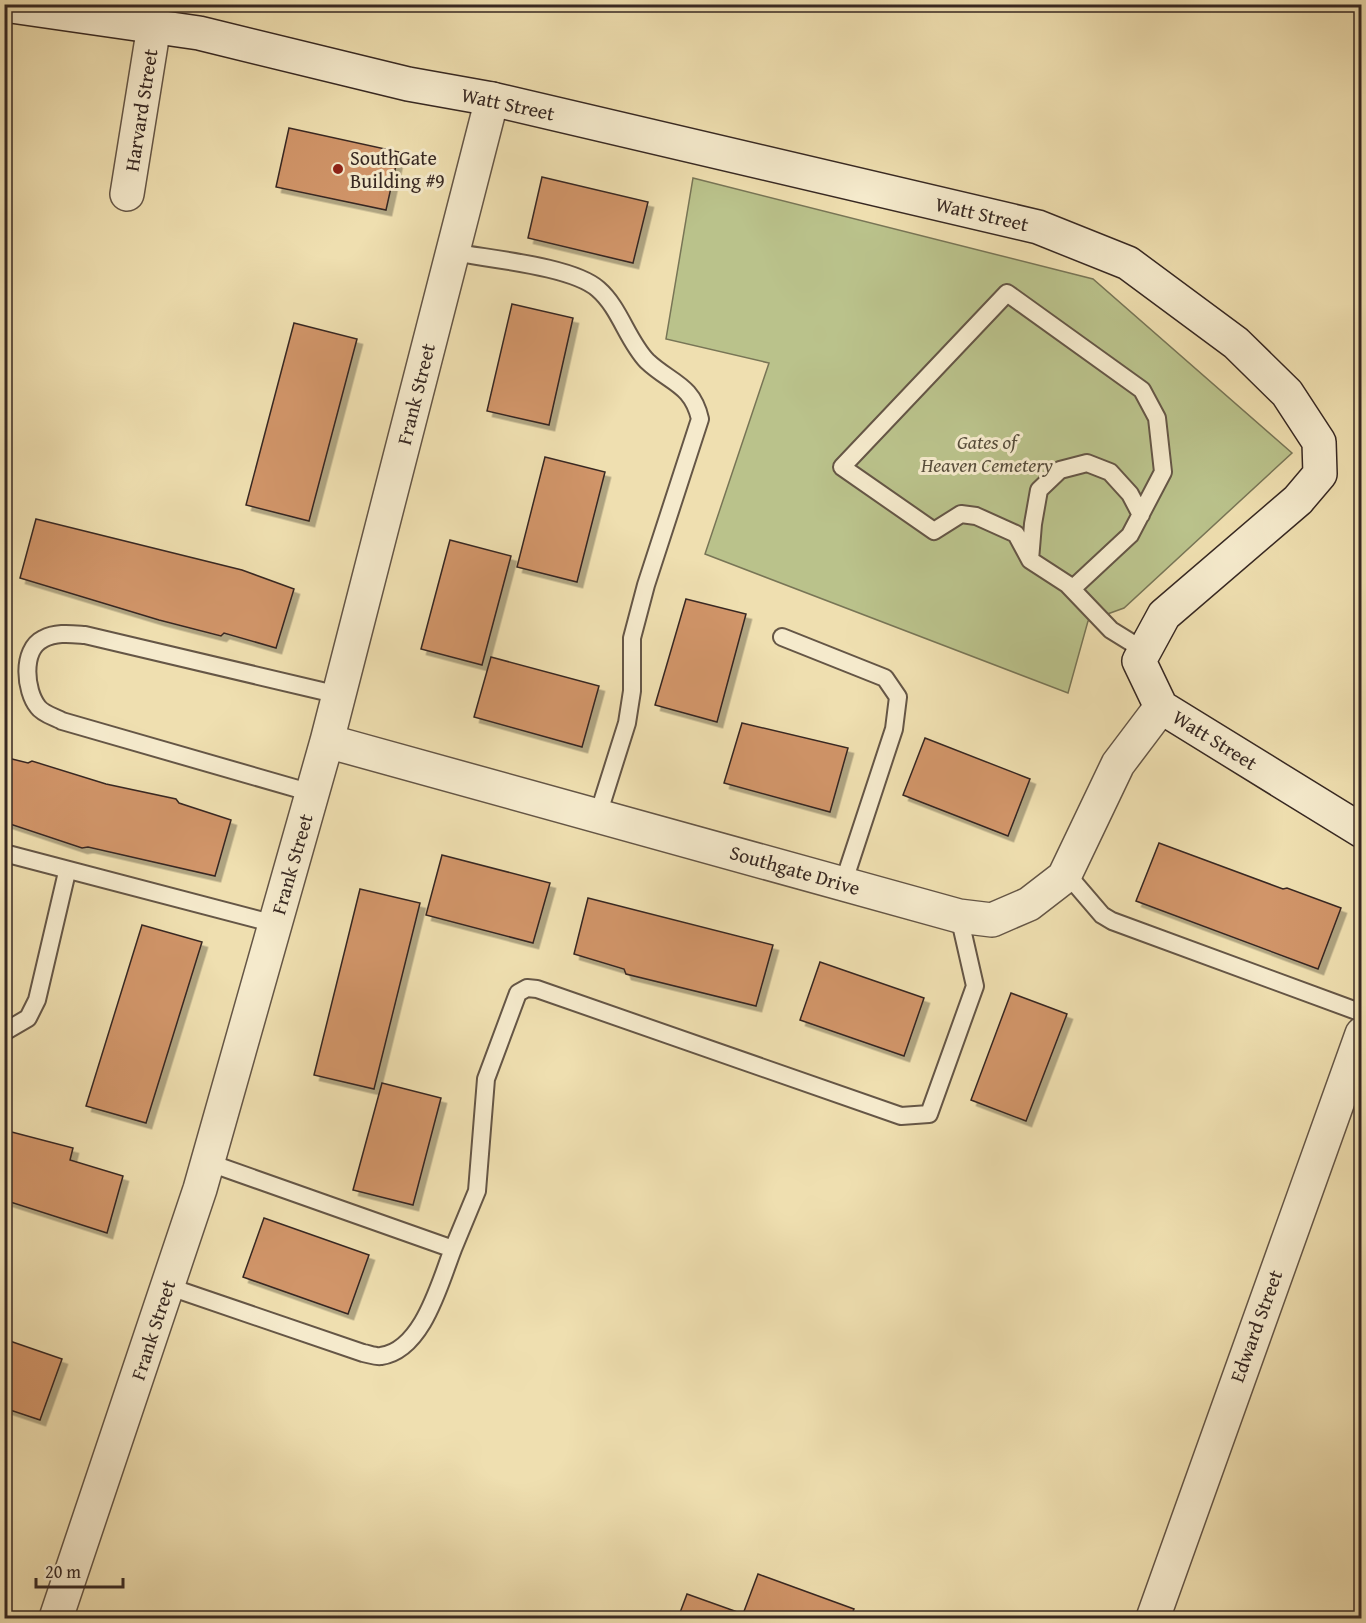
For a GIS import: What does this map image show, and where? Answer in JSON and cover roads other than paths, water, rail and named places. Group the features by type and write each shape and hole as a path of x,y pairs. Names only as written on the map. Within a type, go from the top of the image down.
{"street":[{"name":"Watt Street","path":"4,4 199,33 408,84 492,99 1038,227 1128,262 1236,343 1287,393 1319,442 1320,474 1298,500 1164,615 1139,661 1161,707 1362,831"},
{"name":"Harvard Street","path":"128,194 154,26"},
{"name":"Frank Street","path":"56,1618 207,1162 327,741 492,99"},
{"name":"Southgate Drive","path":"327,741 959,916 992,920 1029,904 1066,873 1118,764 1161,707"},
{"name":"Edward Street","path":"1153,1618 1362,1034"}],"lane":[{"path":"453,252 548,269 578,278 598,288 644,358 662,375 689,392 697,405 700,419 646,585 632,638 632,691 627,723 598,815"},
{"path":"1072,589 1130,535 1141,515 1162,472 1156,418 1142,390 1007,293 842,467 934,531 961,514 976,516 1016,534 1030,560 1072,589 1111,630 1145,651"},
{"path":"1030,560 1032,524 1039,490 1060,470 1087,463 1110,472 1130,494 1141,515"},
{"path":"312,793 62,721 39,710 29,692 27,669 34,649 42,639 60,634 85,635 339,695"},
{"path":"782,637 885,678 898,697 894,729 843,884"},
{"path":"4,853 67,872 275,924"},
{"path":"4,1032 28,1018 37,1000 67,872"},
{"path":"1066,873 1102,915 1112,921 1362,1013"},
{"path":"167,1286 363,1353 380,1356 398,1350 413,1337 431,1306 477,1191 486,1079 518,993 527,988 537,989 901,1116 929,1114 975,986 959,916"},
{"path":"207,1162 453,1249"}],"place":[{"name":"SouthGate Building #9","path":"338,169"}],"park label":[{"name":"Gates of Heaven Cemetery","path":"987,454"}]}
